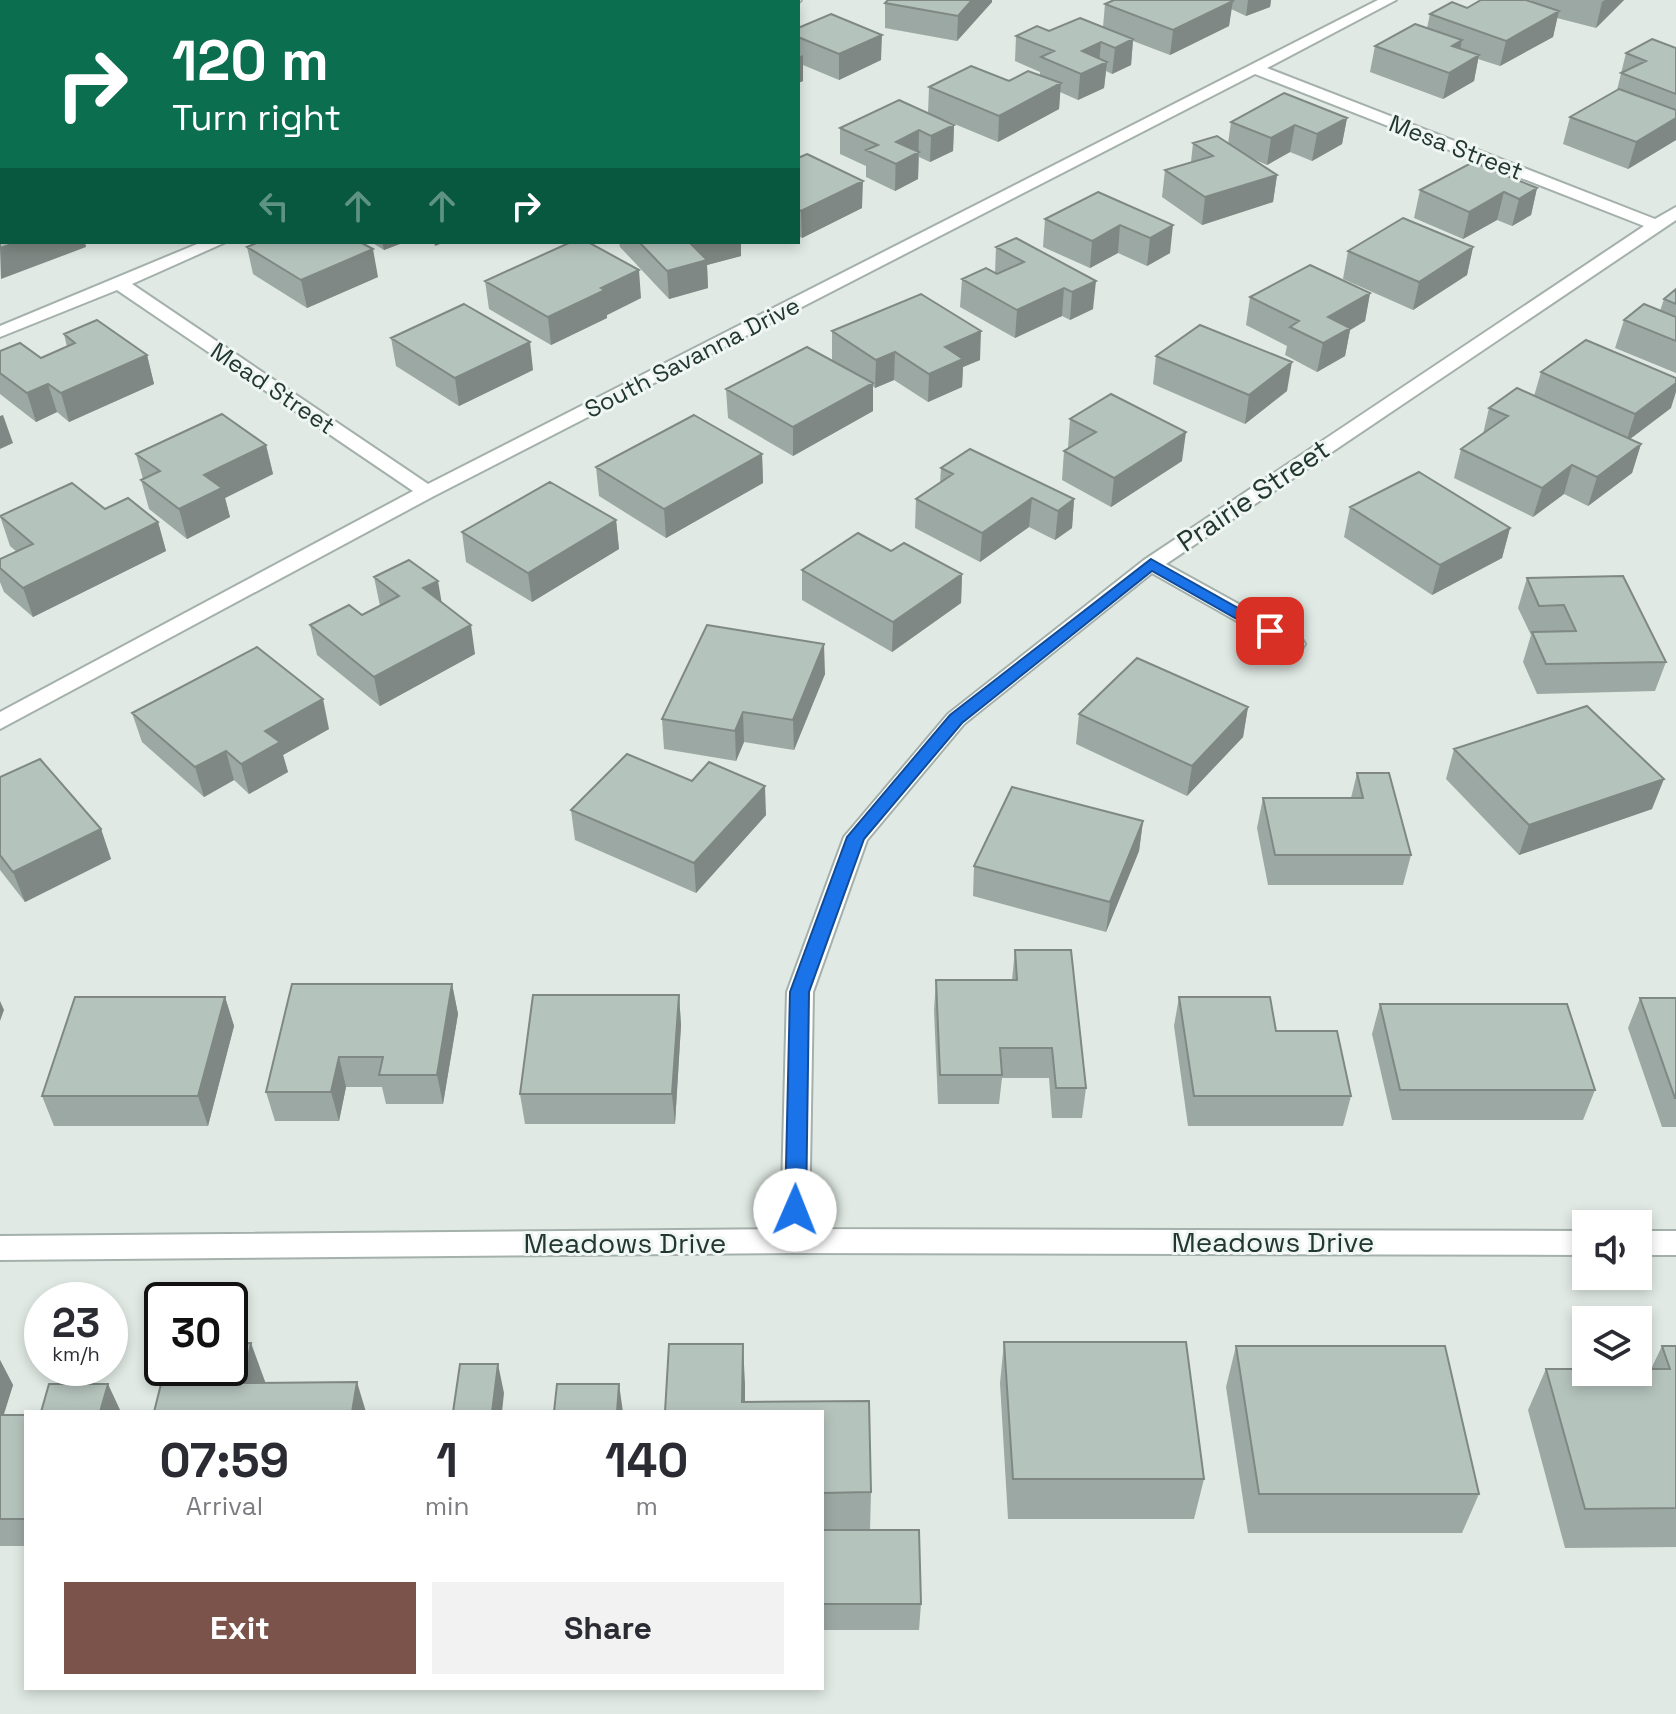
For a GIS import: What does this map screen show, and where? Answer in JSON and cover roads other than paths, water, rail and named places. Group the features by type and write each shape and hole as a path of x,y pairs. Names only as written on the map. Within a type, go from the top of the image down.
{"street":[{"name":"South Savanna Drive","path":"0,722 427,492 1389,0"},
{"name":"Mesa Street","path":"1255,69 1656,225"},
{"name":"Prairie Street","path":"795,1241 800,992 856,837 956,719 1151,564 1676,212"},
{"path":"0,332 212,244"},
{"name":"Mead Street","path":"119,283 427,492"},
{"path":"1151,564 1294,644"},
{"name":"Meadows Drive","path":"0,1248 795,1241 1572,1243"},
{"path":"1652,1243 1676,1243"}]}
